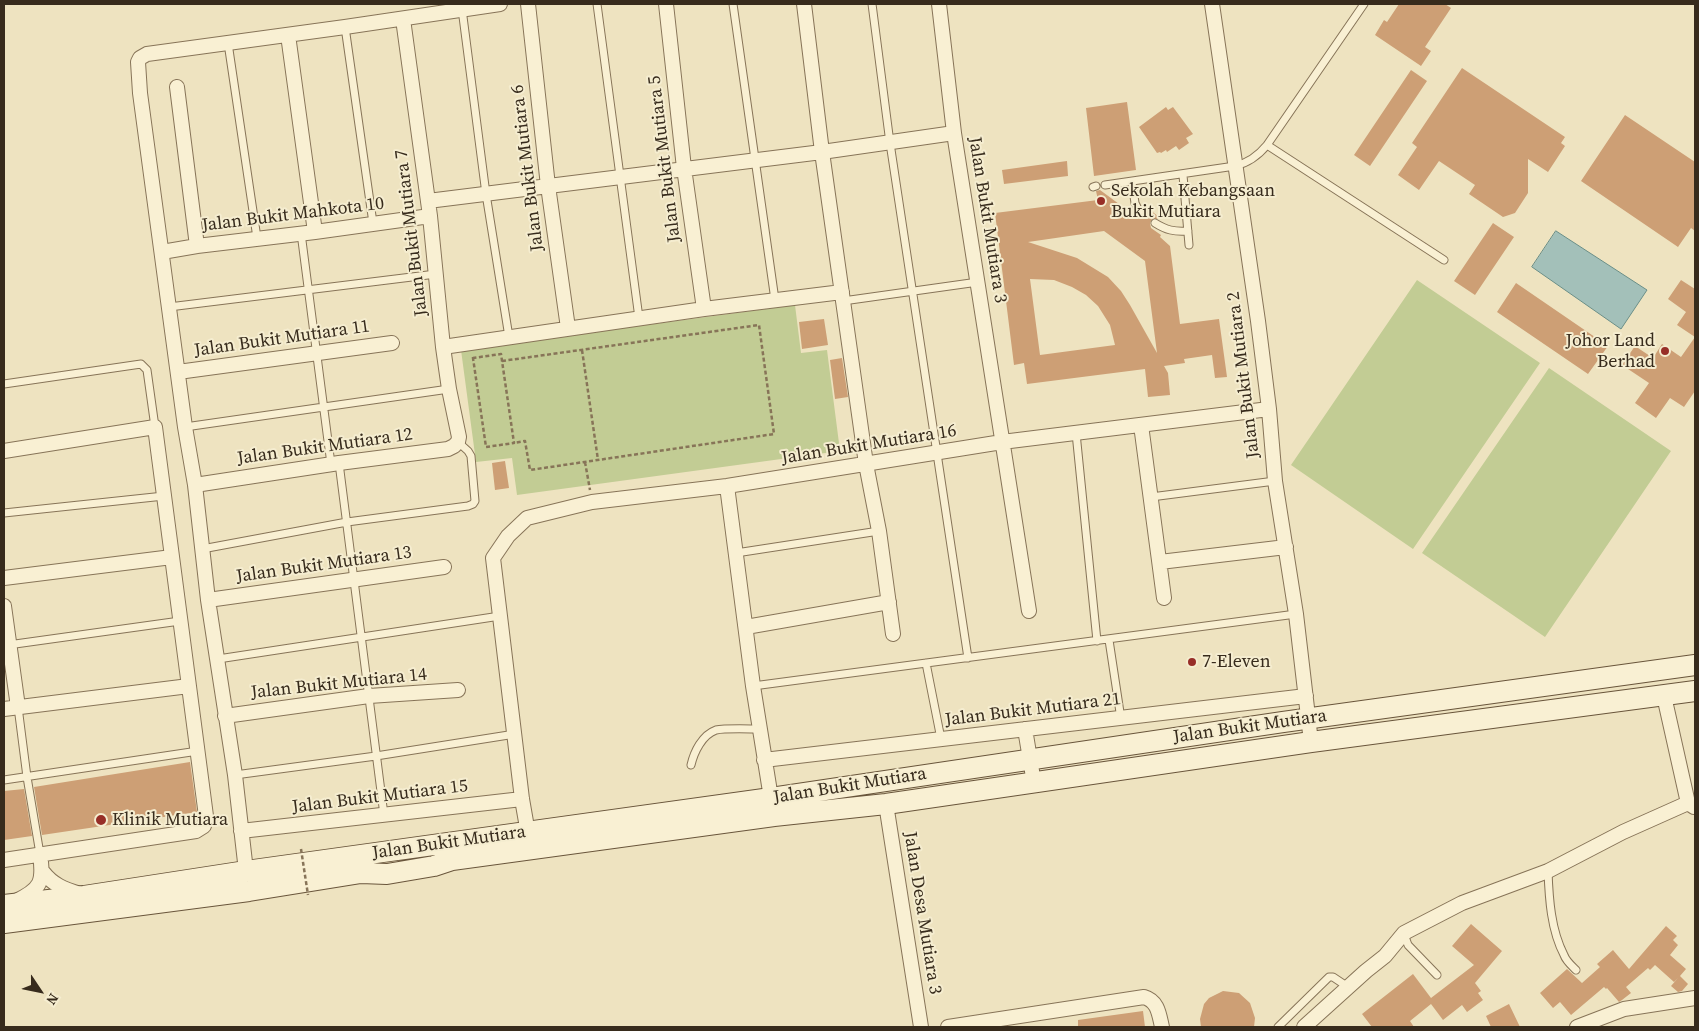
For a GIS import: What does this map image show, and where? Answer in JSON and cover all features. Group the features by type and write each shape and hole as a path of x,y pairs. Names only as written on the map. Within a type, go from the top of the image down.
{"street":[{"path":"209,896 238,883 246,871 235,775 208,600 140,94 138,62 140,58 147,54 500,4"},
{"name":"Jalan Bukit Mutiara 6","path":"528,4 548,186 568,328"},
{"name":"Jalan Bukit Mutiara 5","path":"666,4 684,168 704,309"},
{"path":"804,4 822,152 866,464 879,531 893,634"},
{"name":"Jalan Bukit Mutiara 3","path":"939,4 954,133 1029,611"},
{"name":"Jalan Bukit Mutiara 2","path":"1212,4 1269,409 1275,481 1296,614 1311,742"},
{"name":"Jalan Bukit Mutiara 7","path":"403,19 430,216 443,346 449,389 460,437 458,442"},
{"path":"288,35 308,233"},
{"path":"177,87 197,246"},
{"path":"428,201 822,152 954,133"},
{"name":"Jalan Bukit Mahkota 10","path":"162,252 430,216"},
{"path":"443,346 775,300 843,297"},
{"name":"Jalan Bukit Mutiara 11","path":"178,372 392,342"},
{"name":"Jalan Bukit Mutiara 16","path":"500,616 494,558 508,536 527,518 592,502 727,486 1002,442 1269,409"},
{"path":"1141,425 1164,598"},
{"path":"4,451 155,427 206,816 204,826 196,831 4,860"},
{"name":"Jalan Bukit Mutiara 12","path":"194,485 448,449 458,442"},
{"path":"727,486 753,686 771,798"},
{"path":"1160,562 1286,547"},
{"path":"4,578 172,557"},
{"name":"Jalan Bukit Mutiara 13","path":"208,600 444,567"},
{"path":"746,627 889,602"},
{"path":"4,606 11,708 189,686"},
{"path":"500,616 522,799 529,840"},
{"path":"1304,1027 1385,956 1404,933 1462,903 1548,871 1623,832 1692,806 1690,786 1664,696 1664,683 1668,676 1686,666"},
{"name":"Jalan Bukit Mutiara","path":"5,911 209,896 361,873 387,874 434,866 529,840 771,798 1029,759 1686,666"},
{"path":"1634,673 1650,679 1664,696"},
{"name":"Jalan Bukit Mutiara 14","path":"226,716 369,696 458,690"},
{"name":"Jalan Bukit Mutiara","path":"5,911 84,896 246,871 886,804 1311,742 1695,691"},
{"name":"Jalan Bukit Mutiara 21","path":"764,760 1306,696"},
{"path":"1025,729 1034,783"},
{"path":"886,804 888,794 893,785 902,778"},
{"path":"855,785 867,788 878,794 886,804"},
{"name":"Jalan Bukit Mutiara 15","path":"241,831 522,799"},
{"name":"Jalan Desa Mutiara 3","path":"886,804 921,1027"},
{"path":"5,911 31,893 40,882 42,872 40,854"},
{"path":"246,871 263,883 288,885"},
{"path":"42,872 50,882 84,896"},
{"path":"948,1027 1144,997 1151,999 1156,1004 1162,1027"},
{"path":"1577,1027 1624,1009 1695,998"}],"lane":[{"path":"597,4 639,318"},
{"path":"733,4 775,300"},
{"path":"872,4 890,143 968,658"},
{"path":"1105,185 1234,166 1245,163 1260,153 1267,146 1364,4"},
{"path":"462,9 486,194 509,337"},
{"path":"345,27 373,223"},
{"path":"228,43 257,238"},
{"path":"1267,146 1444,260"},
{"path":"1183,175 1189,244"},
{"path":"1132,182 1135,202 1140,212"},
{"path":"1155,223 1164,229 1175,232 1188,231"},
{"path":"308,233 309,290 324,407 347,522 384,816"},
{"path":"169,307 436,274"},
{"path":"843,297 913,291 978,282"},
{"path":"4,384 141,364 147,370 155,427"},
{"path":"185,427 449,389"},
{"path":"1076,432 1098,641"},
{"path":"202,549 347,522 473,504 475,501 471,456 458,442"},
{"path":"1151,497 1275,481"},
{"path":"4,513 164,496"},
{"path":"736,553 879,531"},
{"path":"753,686 1296,614"},
{"path":"218,659 500,616"},
{"path":"6,645 180,621"},
{"path":"1109,640 1121,718"},
{"path":"926,663 940,739"},
{"path":"11,708 27,777 40,854"},
{"path":"691,765 694,754 705,738 716,730 760,729"},
{"path":"235,775 376,756 514,734"},
{"path":"4,780 198,751"},
{"path":"1548,871 1549,898 1558,942 1564,957 1576,970"},
{"path":"1404,933 1408,945 1437,975"},
{"path":"1278,1027 1329,977 1333,977 1348,987"}],"path":[{"path":"502,361 759,325 774,434 530,470 526,441 514,443 486,447 473,358 502,354 502,361 514,443"},
{"path":"582,350 598,460"},
{"path":"585,462 592,502"},
{"path":"301,849 308,895"}],"green space":[{"path":"1417,280 1540,363 1413,549 1291,465"},
{"path":"795,305 801,353 827,350 840,451 517,495 512,458 476,462 461,350"},
{"path":"1549,368 1671,451 1545,637 1422,553"}],"water":[{"path":"1556,231 1647,290 1621,329 1532,267"}],"building":[{"path":"1399,4 1445,4 1451,8 1425,47 1431,51 1421,66 1375,35 1384,20 1387,22"},
{"path":"1462,68 1565,137 1561,143 1565,146 1548,172 1528,159 1528,193 1515,213 1503,217 1469,194 1475,185 1439,161 1419,190 1398,175 1417,147 1412,143"},
{"path":"1411,70 1427,81 1370,166 1354,155"},
{"path":"1127,102 1136,170 1094,176 1086,108"},
{"path":"1166,107 1168,110 1173,107 1193,134 1186,138 1189,143 1179,150 1176,146 1167,152 1166,150 1157,153 1139,127"},
{"path":"1625,115 1695,162 1695,231 1691,228 1678,247 1581,181"},
{"path":"1067,161 1068,176 1004,184 1002,170"},
{"path":"1100,190 1138,218 1142,218 1145,215 1143,208 1145,206 1159,217 1158,219 1152,219 1150,223 1151,228 1161,235 1160,237 1170,246 1180,324 1219,319 1227,377 1215,378 1212,355 1184,359 1185,363 1164,366 1168,373 1170,395 1148,397 1145,369 1027,384 1024,363 1014,365 995,213 1098,200 1096,191","holes":["1104,231 1145,261 1157,353 1121,291 1108,277 1077,258 1028,242","1030,279 1054,280 1086,295 1098,306 1110,325 1115,345 1040,355"]},
{"path":"1493,223 1514,237 1475,295 1454,281"},
{"path":"1681,280 1695,289 1695,337 1677,325 1686,312 1668,299"},
{"path":"1516,283 1608,346 1588,374 1497,312"},
{"path":"824,319 828,345 802,349 799,322"},
{"name":"Johor Land Berhad","path":"1695,337 1695,391 1684,407 1670,398 1656,418 1635,403 1649,383 1622,365 1635,346 1653,358 1662,344 1681,357"},
{"path":"842,358 848,397 835,399 830,360"},
{"path":"505,461 509,488 495,490 492,463"},
{"path":"190,762 197,812 42,835 34,787"},
{"path":"24,789 32,836 4,840 4,791"},
{"path":"1471,924 1502,951 1475,983 1481,991 1478,993 1483,1000 1467,1012 1462,1005 1443,1020 1431,1004 1410,1021 1414,1027 1372,1027 1362,1014 1413,974 1431,998 1474,965 1452,946"},
{"path":"1666,926 1677,936 1673,940 1678,945 1670,955 1686,969 1680,976 1688,984 1682,991 1678,992 1671,986 1678,978 1674,982 1655,965 1650,970 1648,968 1626,987 1631,993 1619,1002 1604,987 1571,1015 1560,1002 1553,1008 1540,993 1567,969 1582,983 1600,967 1597,964 1613,950 1629,969"},
{"path":"1223,991 1239,993 1250,1003 1255,1018 1254,1027 1201,1027 1200,1019 1204,1004 1209,998"},
{"path":"1509,1004 1520,1027 1491,1027 1486,1016"},
{"path":"1143,1011 1145,1027 1078,1027 1078,1020"}],"place":[{"name":"Sekolah Kebangsaan Bukit Mutiara","path":"1101,201"},
{"name":"Johor Land Berhad","path":"1665,351"},
{"name":"7-Eleven","path":"1192,662"},
{"name":"Klinik Mutiara","path":"101,820"}]}
